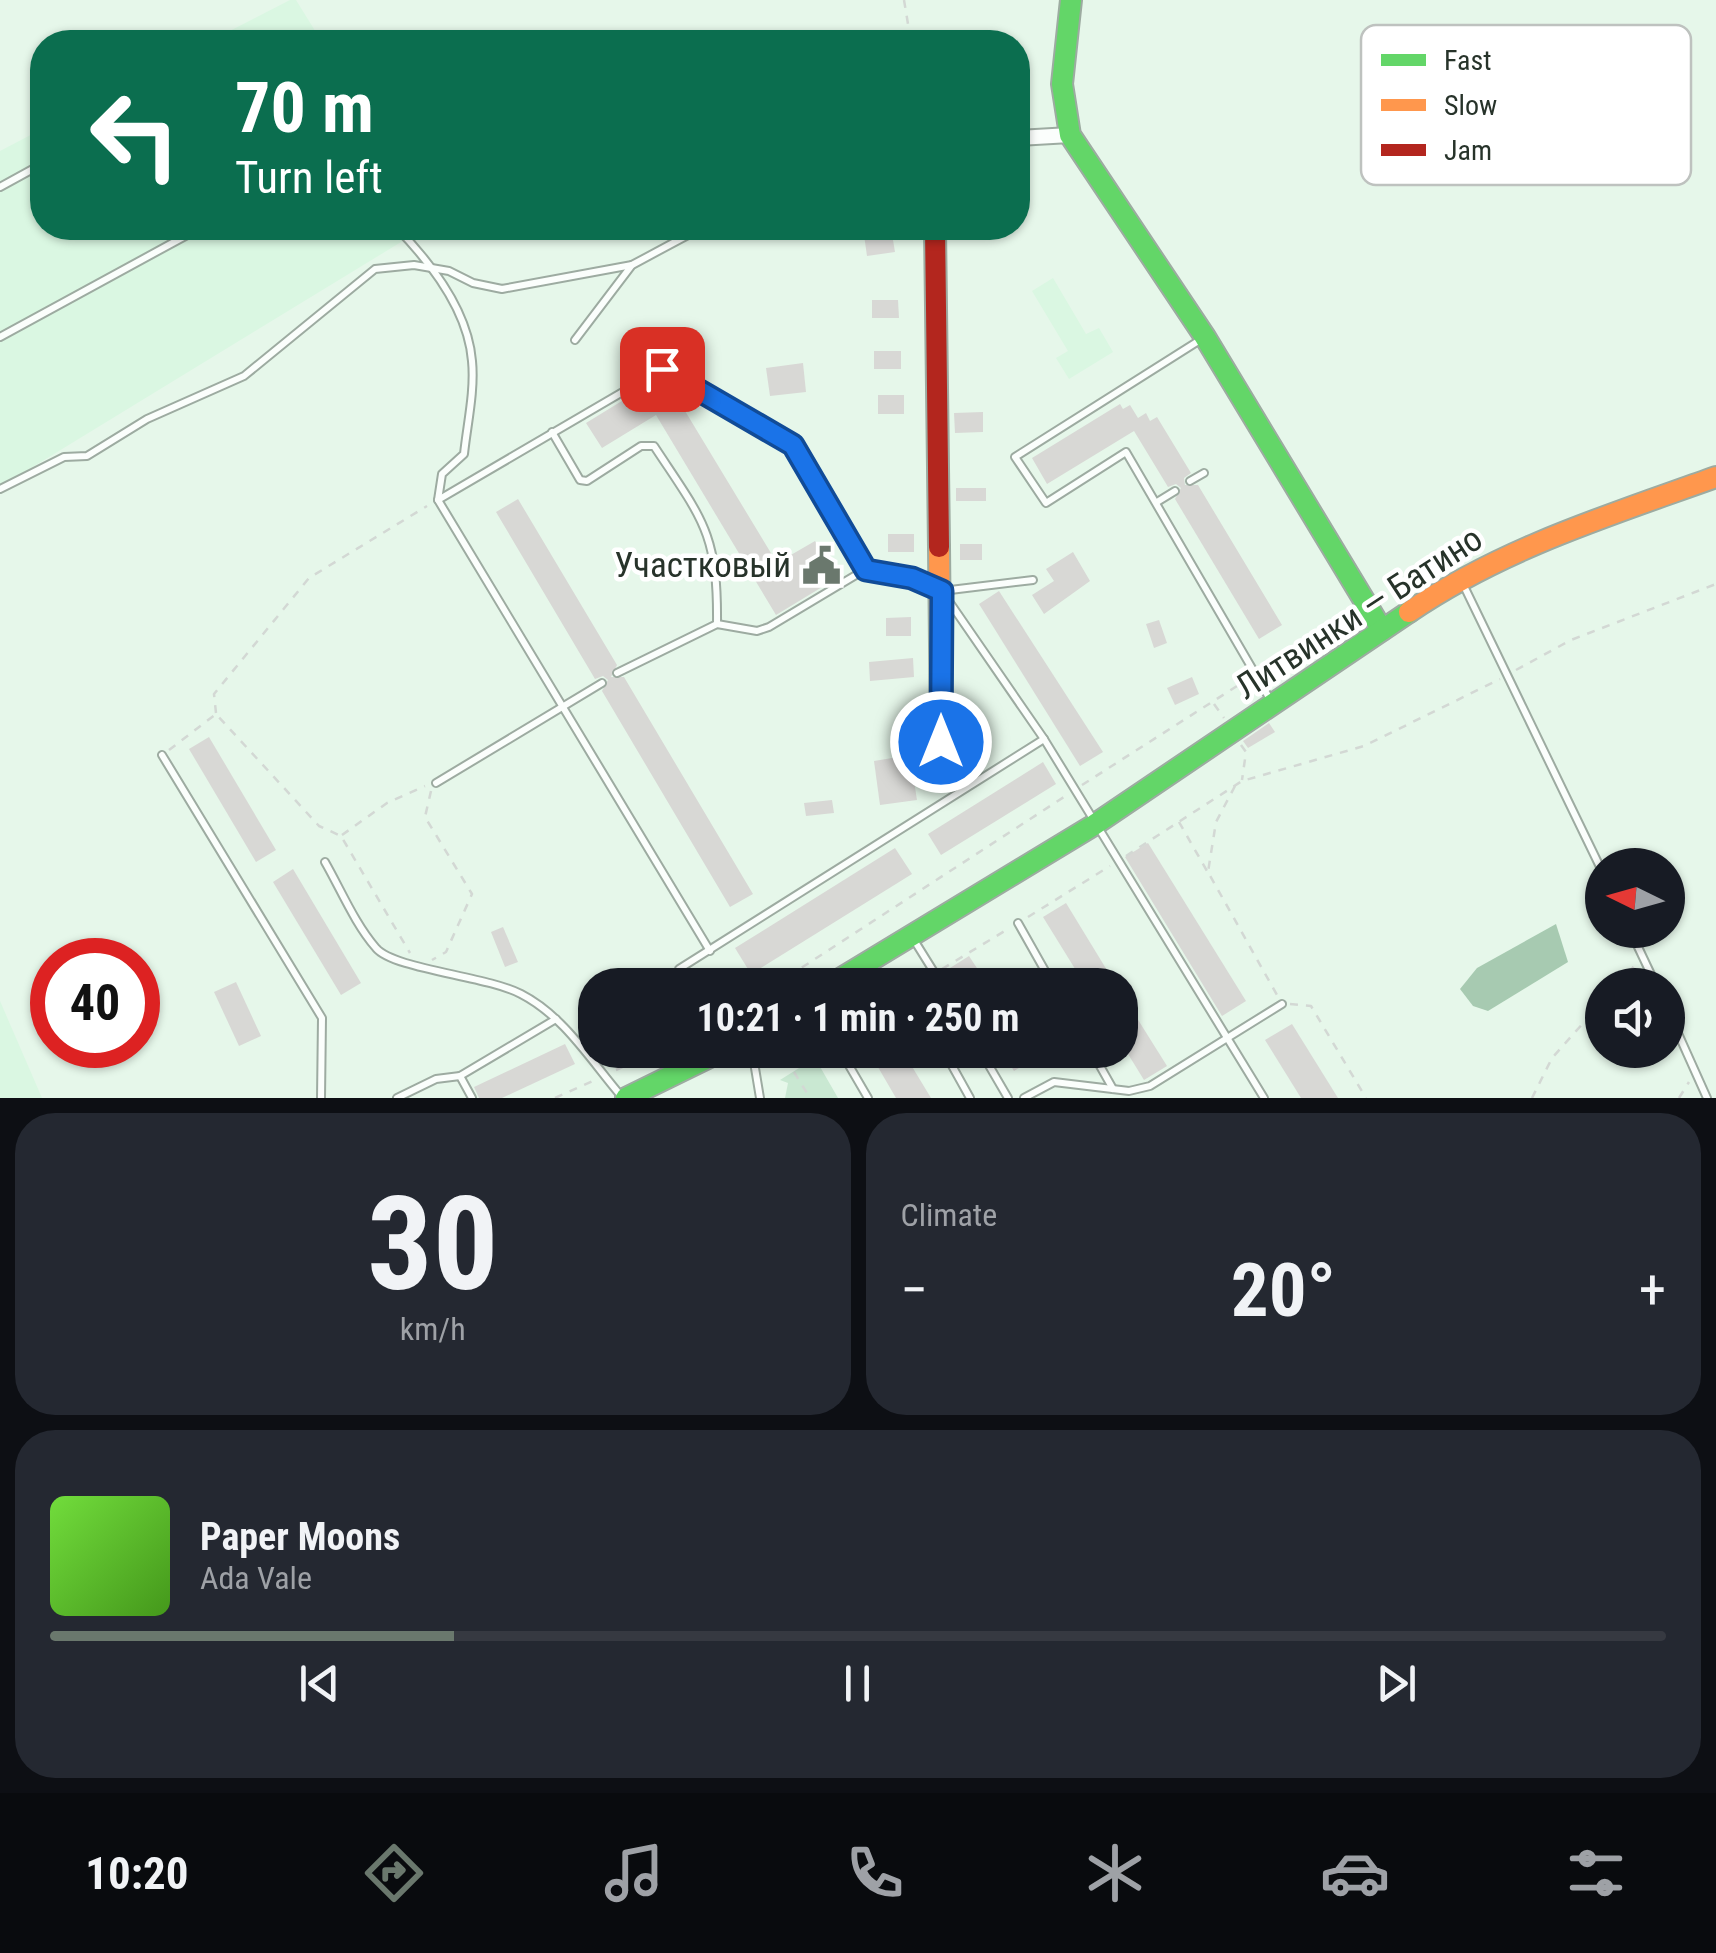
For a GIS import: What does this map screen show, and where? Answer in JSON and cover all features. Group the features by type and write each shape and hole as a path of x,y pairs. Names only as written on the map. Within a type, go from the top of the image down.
{"street":[{"path":"1072,0 1059,72 1060,104 1070,134 1206,337 1382,630"},
{"path":"1030,137 1070,134"},
{"path":"935,240 941,742"},
{"name":"Литвинки — Батино","path":"858,968 1094,824 1460,579 1559,532 1716,478"},
{"path":"625,1098 687,1068"}],"lane":[{"path":"0,188 30,171"},
{"path":"0,337 178,240"},
{"path":"406,240 444,285 463,321 472,362 464,454 442,474 438,500 710,952"},
{"path":"0,489 64,457 87,456 146,419 244,376 375,269 414,265 449,271 473,283 502,289 632,265 679,240"},
{"path":"575,340 632,265"},
{"path":"1206,337 1015,457 1046,503 1126,452 1274,707"},
{"path":"438,500 658,371 666,371 793,445 866,570"},
{"path":"552,432 580,480 586,481 641,446 654,446 706,526 715,555 716,624"},
{"path":"1190,482 1204,472"},
{"path":"1157,502 1175,491"},
{"path":"618,673 716,624 757,631 769,627 866,570 912,578 942,591 1034,580"},
{"path":"1460,579 1510,674 1591,848"},
{"path":"942,591 1044,739 1264,1098"},
{"path":"436,783 602,682"},
{"path":"683,968 1044,739"},
{"path":"162,755 322,1018 322,1098"},
{"path":"325,862 376,949 390,960 488,980 523,995 556,1019 625,1098"},
{"path":"1018,923 1044,968"},
{"path":"911,935 932,968"},
{"path":"1639,948 1648,968"},
{"path":"1024,1098 1054,1082 1114,1090 1150,1086 1282,1004"},
{"path":"397,1098 436,1079 460,1076 556,1019"},
{"path":"1685,1049 1707,1098"},
{"path":"755,1068 760,1098"},
{"path":"850,1068 868,1098"},
{"path":"953,1068 970,1098"},
{"path":"990,1068 1008,1098"},
{"path":"1101,1068 1114,1090"},
{"path":"460,1076 472,1098"}],"path":[{"path":"904,0 909,30"},
{"path":"436,783 425,817 472,894 446,952 419,965 340,836 319,826 216,714 214,694 310,578 438,500"},
{"path":"943,968 1242,781 1364,746 1570,640 1716,584"},
{"path":"801,968 1253,676"},
{"path":"1213,702 1227,723"},
{"path":"162,755 216,714"},
{"path":"1238,740 1246,752 1242,781"},
{"path":"340,836 388,803 436,783"},
{"path":"1208,872 1216,822 1236,786"},
{"path":"1179,822 1282,1004 1310,1006 1366,1098"},
{"path":"1633,968 1643,956"},
{"path":"1532,1098 1552,1058 1585,1021"},
{"path":"794,1072 810,1098"},
{"path":"1679,1098 1696,1073"}],"shaded area":[{"path":"296,0 315,30 231,30"},
{"path":"30,135 30,240 404,240 0,487 0,151"},
{"path":"1053,278 1086,334 1099,328 1113,352 1069,379 1056,358 1068,351 1032,291"},
{"path":"1556,924 1568,962 1488,1011 1473,1006 1460,989 1477,968"},
{"path":"0,1001 42,1098 0,1098"},
{"path":"799,1068 821,1068 838,1098 785,1098 788,1083 780,1080"}],"building":[{"path":"865,240 893,240 895,252 867,256"},
{"path":"872,300 898,300 899,318 872,318"},
{"path":"874,351 901,351 901,369 874,369"},
{"path":"803,363 806,392 770,396 766,368"},
{"path":"643,388 645,393 652,389 660,402 668,397 673,405 679,401 777,563 815,541 837,578 776,615 656,415 602,448 586,423"},
{"path":"878,395 904,395 904,414 878,414"},
{"path":"1120,404 1123,409 1130,405 1138,418 1146,413 1150,421 1157,417 1191,473 1184,478 1185,485 1198,485 1282,625 1259,639 1175,499 1181,488 1176,484 1168,487 1134,431 1047,484 1032,458"},
{"path":"983,412 983,432 955,433 954,413"},
{"path":"956,488 986,488 986,501 956,501"},
{"path":"518,499 617,665 611,677 624,677 753,894 730,907 602,691 608,680 603,676 595,679 496,512"},
{"path":"888,534 914,534 914,552 888,552"},
{"path":"960,544 982,544 982,560 960,560"},
{"path":"1073,552 1090,581 1044,614 1032,595 1054,581 1046,569"},
{"path":"999,591 1103,752 1080,766 979,604"},
{"path":"911,617 911,636 886,636 886,618"},
{"path":"1159,620 1167,643 1154,648 1146,624"},
{"path":"913,658 914,677 870,681 869,662"},
{"path":"1192,677 1199,694 1175,705 1167,688"},
{"path":"1269,723 1275,732 1248,748 1243,741"},
{"path":"209,737 276,850 256,862 189,749"},
{"path":"910,755 917,800 880,805 874,761"},
{"path":"1043,762 1056,784 941,855 928,834"},
{"path":"832,800 834,813 806,816 804,803"},
{"path":"1148,843 1246,1001 1222,1016 1125,857"},
{"path":"895,848 912,874 761,968 747,968 735,948"},
{"path":"293,869 361,983 341,995 273,882"},
{"path":"1066,903 1106,968 1074,968 1043,917"},
{"path":"503,927 518,962 505,967 491,932"},
{"path":"969,956 977,968 950,968"},
{"path":"236,982 261,1036 239,1046 214,992"},
{"path":"1138,1020 1167,1066 1144,1080 1137,1068"},
{"path":"1292,1024 1338,1098 1301,1098 1265,1040"},
{"path":"565,1044 575,1064 502,1098 479,1098 474,1087"},
{"path":"878,1068 913,1068 931,1098 896,1098"}],"traffic: fast":[{"path":"1071,0 1062,84 1070,135 1205,337 1382,630"},
{"path":"858,968 1094,825 1409,612"},
{"path":"626,1098 687,1068"}],"traffic: slow":[{"path":"1409,612 1519,551 1716,477"},
{"path":"939,547 941,742"}],"traffic: jam":[{"path":"935,240 939,547"}],"place":[{"name":"Участковый","path":"821,565"}],"route":[{"path":"662,369 793,445 866,570 912,578 942,591 941,742"}]}
